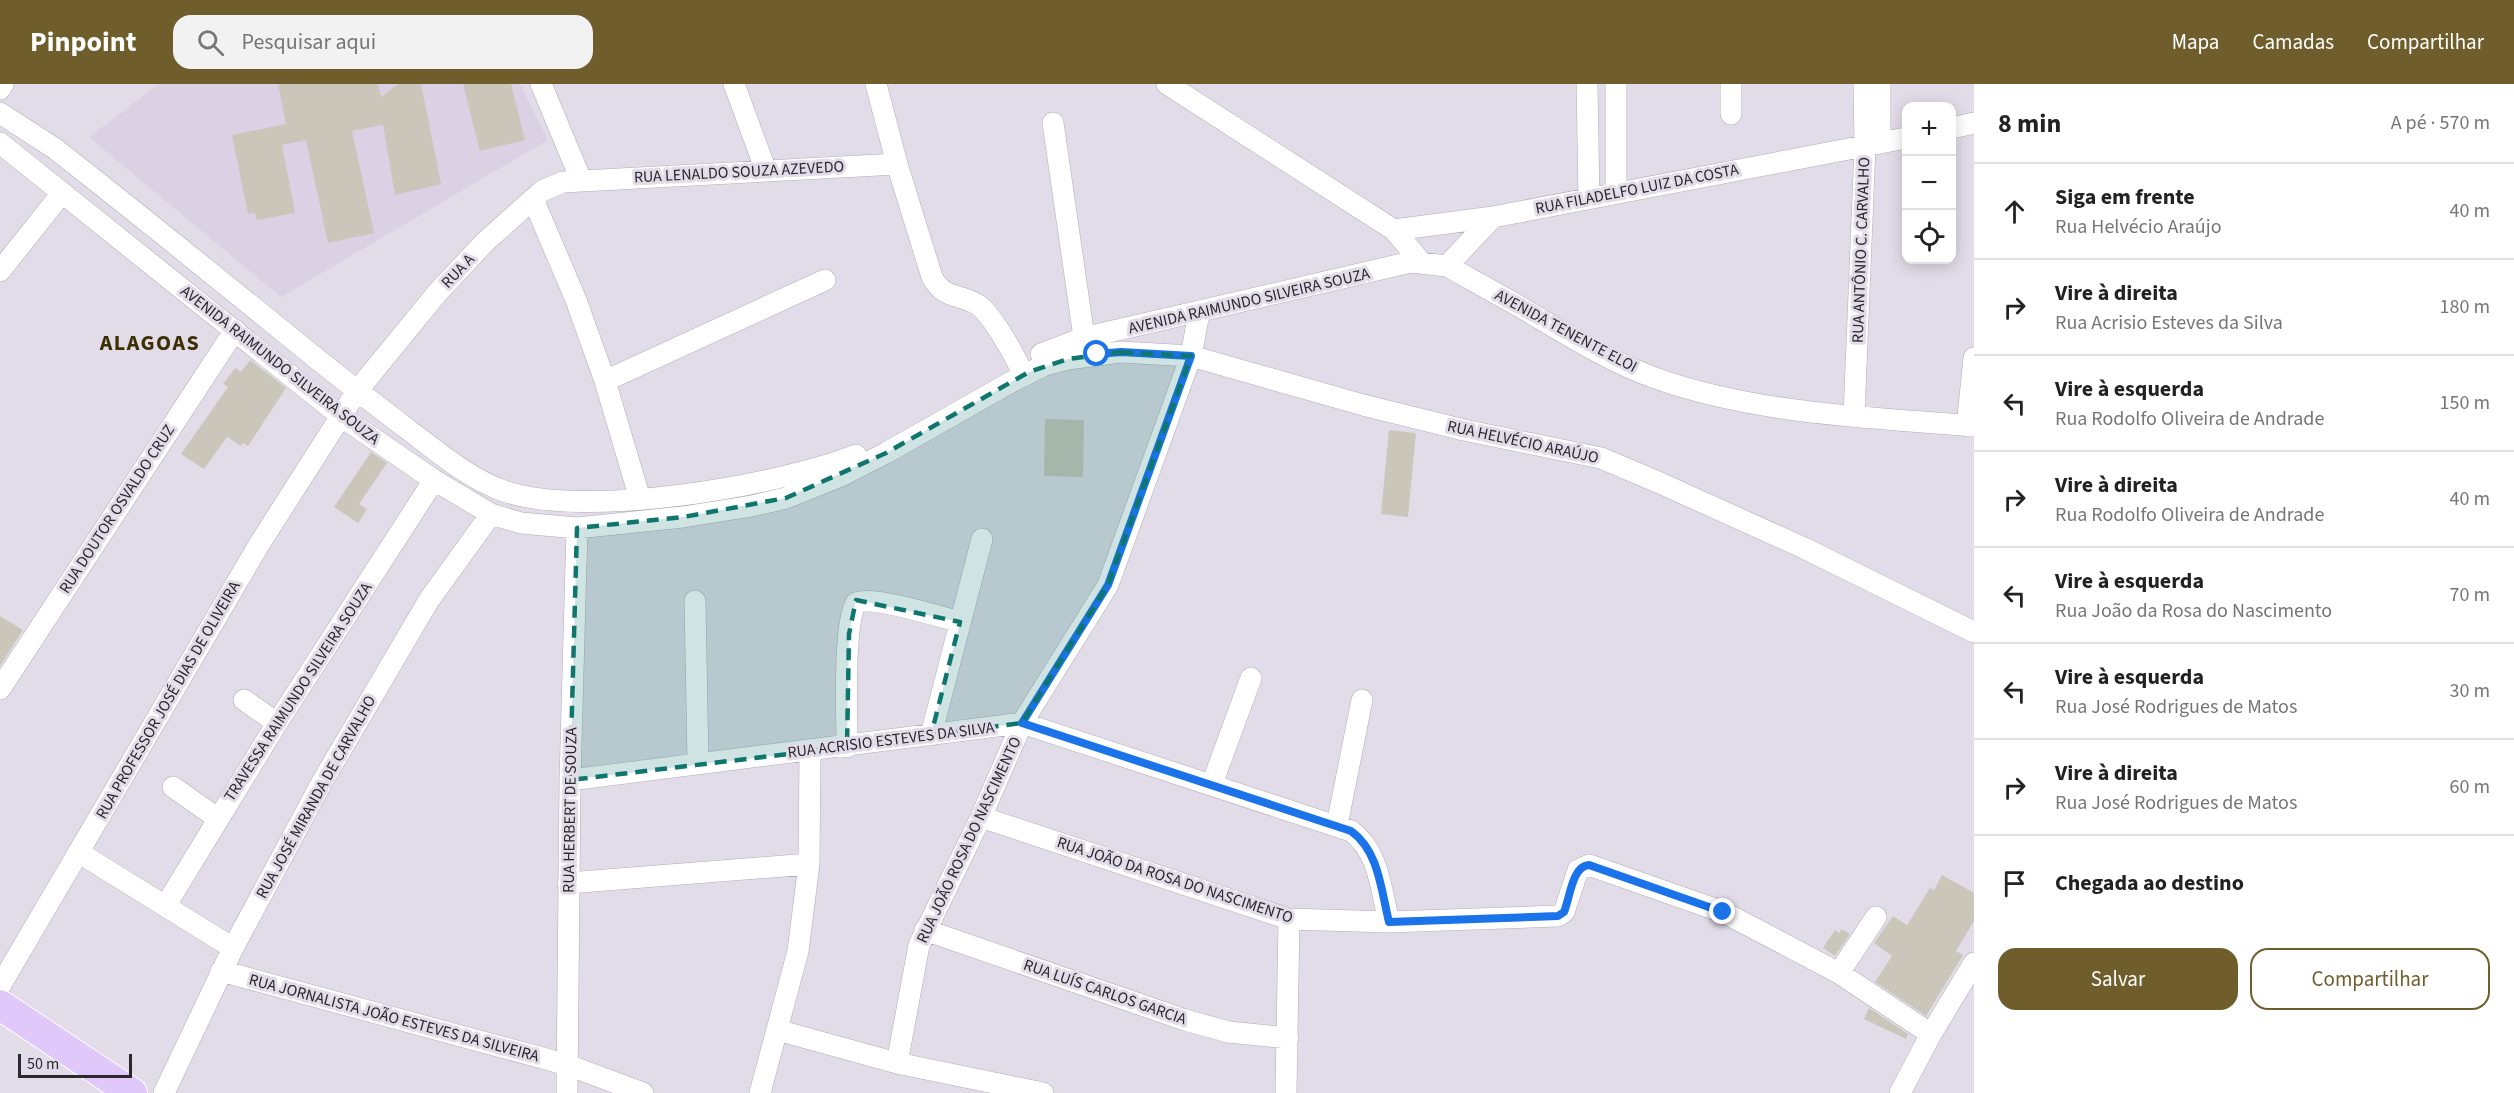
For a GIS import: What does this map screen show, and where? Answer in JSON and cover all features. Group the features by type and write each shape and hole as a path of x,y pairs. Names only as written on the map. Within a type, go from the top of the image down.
{"highway":[{"path":"0,1005 132,1093"}],"street":[{"path":"0,89 3,84"},
{"path":"541,84 581,180"},
{"path":"734,84 766,171"},
{"path":"876,84 897,164 936,286 942,291 981,306 1021,369"},
{"path":"1167,84 1394,230 1416,262"},
{"path":"1587,84 1589,198"},
{"path":"1616,84 1616,193"},
{"path":"1731,84 1731,114"},
{"name":"RUA ANTÔNIO C. CARVALHO","path":"1864,84 1872,145"},
{"name":"RUA ANTÔNIO C. CARVALHO","path":"1854,416 1872,145 1880,84"},
{"name":"AVENIDA RAIMUNDO SILVEIRA SOUZA","path":"0,113 54,147 357,391 442,456 503,490 530,498 556,501 640,499 778,478 835,463 900,435 1021,369 1156,323 1416,262"},
{"path":"1053,123 1085,347"},
{"path":"1956,127 1974,123"},
{"name":"RUA FILADELFO LUIZ DA COSTA","path":"1394,230 1493,217 1902,139"},
{"name":"AVENIDA RAIMUNDO SILVEIRA SOUZA","path":"0,143 342,417 434,480 491,514 521,523 577,528 683,517 786,498 843,475 886,453 1021,369 1045,365"},
{"name":"RUA LENALDO SOUZA AZEVEDO","path":"581,180 897,164"},
{"name":"RUA A","path":"342,417 357,391 438,292 486,241 551,186 581,180"},
{"path":"0,271 62,193"},
{"path":"533,199 576,300 604,381 640,499"},
{"path":"1447,266 1493,217"},
{"name":"AVENIDA TENENTE ELOI","path":"1416,262 1447,266 1566,335 1621,364 1656,378 1742,401 1854,416 1970,426"},
{"path":"604,381 825,280"},
{"path":"1199,313 1191,356 1108,585 1022,723 1351,831 1366,845 1377,868 1389,922"},
{"path":"1156,323 1160,353"},
{"name":"RUA DOUTOR OSVALDO CRUZ","path":"0,689 235,330"},
{"name":"RUA HELVÉCIO ARAÚJO","path":"1045,365 1085,347 1121,352 1191,356 1408,416 1601,458 1804,548 1974,633"},
{"path":"1970,426 1974,358"},
{"name":"RUA PROFESSOR JOSÉ DIAS DE OLIVEIRA","path":"0,986 260,543 342,417"},
{"name":"TRAVESSA RAIMUNDO SILVEIRA SOUZA","path":"166,905 217,818 434,480"},
{"name":"RUA JOSÉ MIRANDA DE CARVALHO","path":"164,1093 232,948 376,687 429,600 491,514"},
{"name":"RUA HERBERT DE SOUZA","path":"567,1093 568,883 577,528"},
{"path":"931,735 982,539"},
{"path":"847,747 849,634 852,612 856,603 862,600 883,603 960,622"},
{"path":"695,601 698,763"},
{"path":"1212,784 1251,678"},
{"path":"244,700 278,723"},
{"path":"1337,825 1362,700"},
{"name":"RUA ACRISIO ESTEVES DA SILVA","path":"570,780 698,763 810,752 1022,723"},
{"name":"RUA JOÃO ROSA DO NASCIMENTO","path":"897,1063 917,955 925,930 981,817 1022,723"},
{"path":"760,1093 798,951 809,864 810,752"},
{"path":"173,787 217,818"},
{"name":"RUA JOÃO DA ROSA DO NASCIMENTO","path":"981,817 1289,919 1389,922 1553,916 1564,912 1578,870 1584,865 1589,865 1723,912 1839,973"},
{"path":"78,852 232,948"},
{"path":"568,883 809,864"},
{"path":"1876,917 1839,973 1931,1034"},
{"path":"1286,1093 1289,919"},
{"name":"RUA LUÍS CARLOS GARCIA","path":"925,930 1185,1020 1230,1032 1288,1038"},
{"path":"1900,1093 1931,1034 1974,963"},
{"name":"RUA JORNALISTA JOÃO ESTEVES DA SILVEIRA","path":"221,971 568,1065 643,1093"},
{"path":"777,1030 897,1063 1043,1093"}],"highlighted area":[{"path":"1121,352 1191,356 1108,585 1022,723 931,735 960,622 856,600 849,634 847,747 570,780 577,528 683,517 786,498 886,453 1029,372 1068,359"}],"shaded area":[{"path":"159,84 520,84 548,140 281,297 89,137"}],"building":[{"path":"278,84 378,84 381,97 398,84 421,84 441,184 395,195 383,125 352,131 374,233 328,243 306,140 282,145 295,213 257,220 255,212 248,214 232,135 286,124"},
{"path":"463,84 511,84 525,140 480,151"},
{"path":"250,360 286,388 248,446 243,443 241,446 227,437 204,469 181,454 228,387 223,384 235,368 241,372"},
{"path":"1045,419 1084,420 1083,477 1044,476"},
{"path":"1389,430 1416,433 1408,517 1381,514"},
{"path":"371,452 387,463 359,504 367,509 358,523 334,507"},
{"path":"0,616 23,630 0,666"},
{"path":"1942,875 1974,893 1974,921 1956,951 1963,955 1926,1016 1875,982 1892,956 1874,943 1893,916 1907,925 1930,888 1934,890"},
{"path":"1842,929 1850,934 1835,956 1823,948 1835,930 1839,933"},
{"path":"1869,1008 1908,1034 1906,1039 1864,1019"}],"district":[{"name":"ALAGOAS","path":"150,343"}],"route":[{"path":"1097,354 1121,352 1191,356 1108,585 1090,618 1022,723 1351,831 1366,845 1377,868 1389,922 1558,916 1564,912 1578,870 1584,865 1685,897 1723,912"}]}
